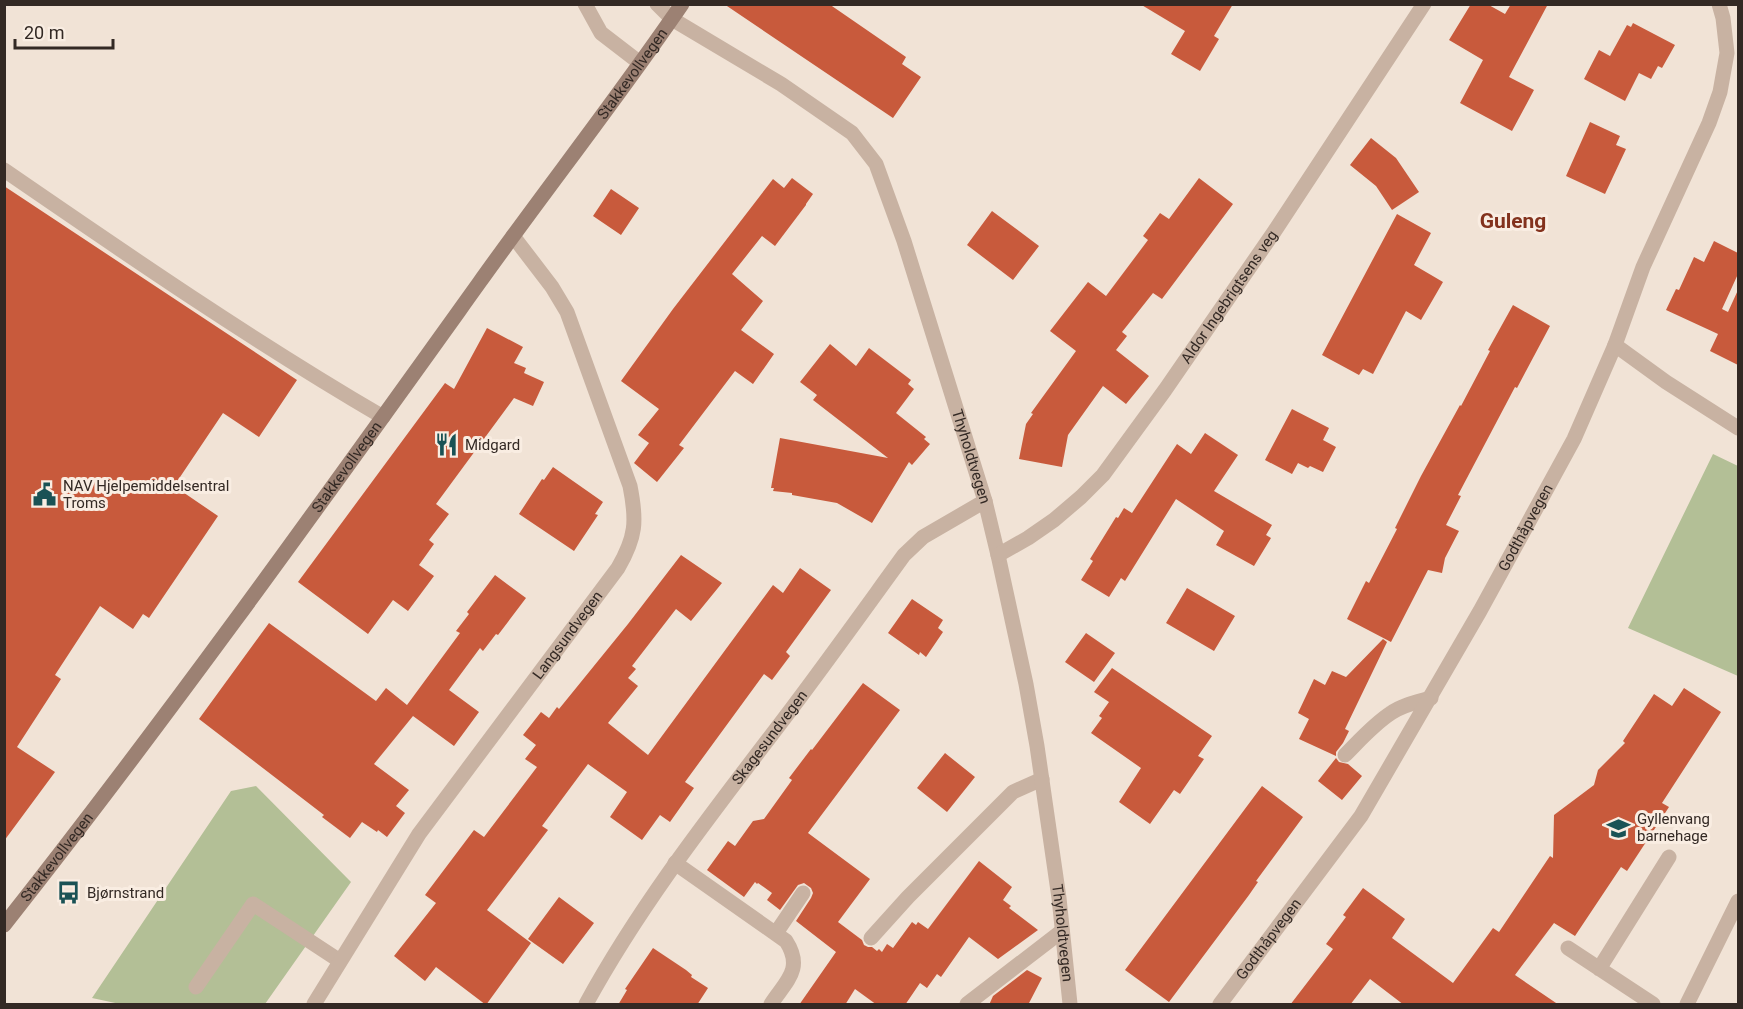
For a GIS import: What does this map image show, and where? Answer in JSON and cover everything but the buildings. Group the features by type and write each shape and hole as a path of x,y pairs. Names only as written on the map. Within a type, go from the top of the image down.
{"street":[{"path":"585,4 601,33 640,63"},
{"name":"Thyholdtvegen","path":"657,4 672,19 780,84 852,133 876,164 904,241 985,501 998,555 1026,684 1042,779 1071,1005"},
{"name":"Stakkevollvegen","path":"4,925 258,590 682,4"},
{"name":"Aldor Ingebrigtsens veg","path":"998,555 1054,520 1103,475 1274,232 1424,4"},
{"name":"Godthåpvegen","path":"1220,1005 1360,816 1431,698 1574,439 1615,345 1647,257 1709,123 1733,53 1719,4"},
{"path":"4,170 154,273 314,376 383,417"},
{"name":"Langsundvegen","path":"314,1005 420,834 618,568 633,538 634,503 630,486 567,312 552,287 513,236"},
{"path":"1615,345 1666,382 1738,428"},
{"name":"Skagesundvegen","path":"586,1005 634,924 675,863 904,555 923,537 985,501"},
{"path":"1345,755 1391,712 1431,698"},
{"path":"871,938 908,897 1013,792 1042,779"},
{"path":"1599,969 1669,857"},
{"path":"675,863 786,941 795,960 790,975 771,1005"},
{"path":"776,933 803,893"},
{"path":"1687,1005 1738,901"},
{"path":"196,987 252,904 340,961"},
{"path":"967,1005 1062,931"},
{"path":"1568,948 1653,1005"}],"green space":[{"path":"1713,454 1738,466 1738,676 1628,628"},
{"path":"256,786 351,882 265,1004 120,1004 92,998 231,791"}],"place":[{"name":"Midgard","path":"447,445"},
{"name":"NAV Hjelpemiddelsentral Troms","path":"45,495"},
{"name":"Gyllenvang barnehage","path":"1619,828"},
{"name":"Bjørnstrand","path":"69,893"}],"district":[{"name":"Guleng","path":"1513,221"}]}
